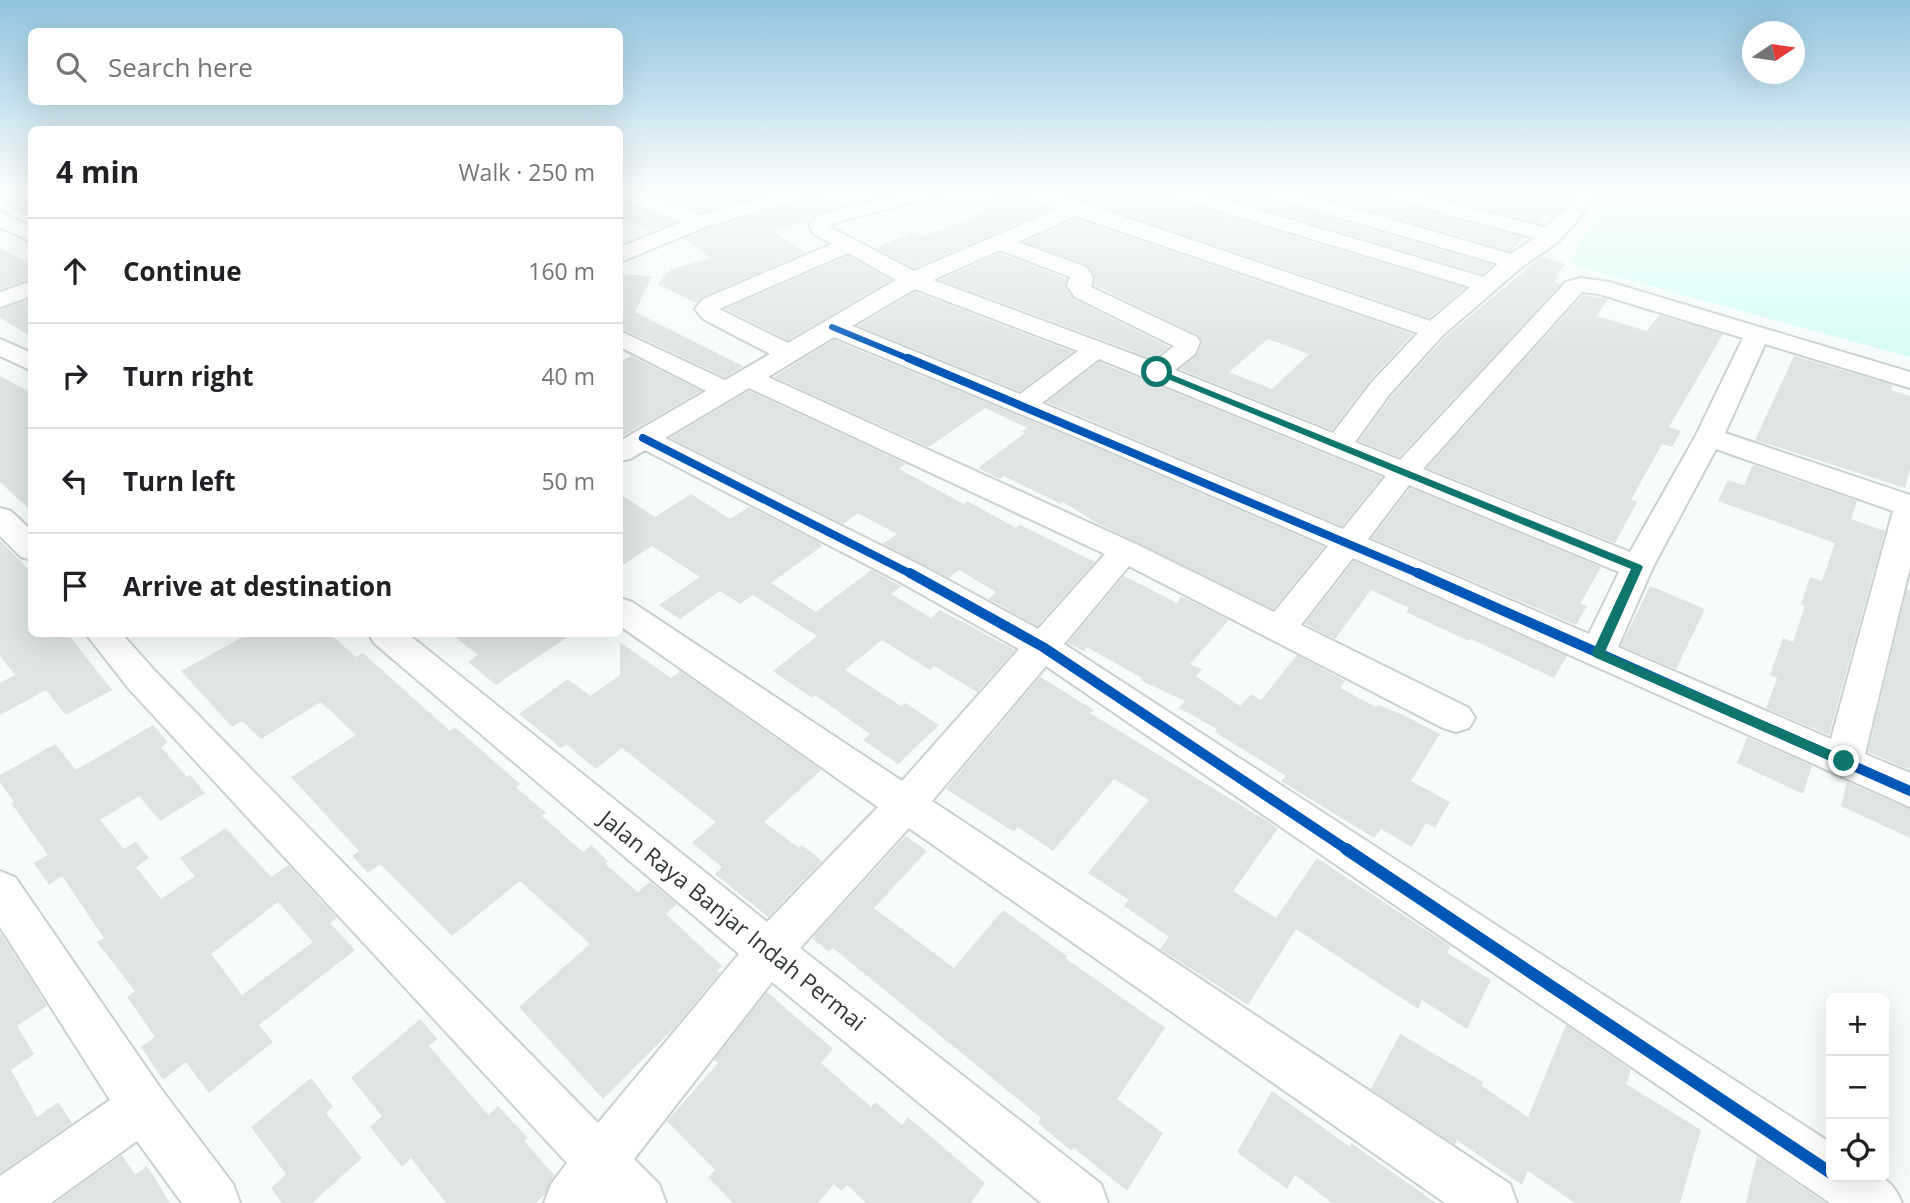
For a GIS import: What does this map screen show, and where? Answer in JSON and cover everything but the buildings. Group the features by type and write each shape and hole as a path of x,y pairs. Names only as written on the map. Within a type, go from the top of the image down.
{"street":[{"path":"788,353 710,314 707,309 711,304 846,246"},
{"path":"851,246 913,280 1157,372 1637,567"},
{"path":"626,448 913,280 991,246"},
{"path":"1011,246 1079,272 1082,277 1078,286 1083,292 1188,342 1186,349 1157,372"},
{"path":"1184,246 1434,330"},
{"path":"1357,246 1487,285"},
{"path":"1460,246 1514,262"},
{"path":"1338,445 1380,389 1434,330 1537,246"},
{"path":"1279,629 1404,472 1574,287 1601,287 1910,380"},
{"path":"0,300 28,290"},
{"path":"832,327 1024,404 1348,541 1910,791"},
{"path":"1598,653 1637,567 1709,437 1757,335"},
{"path":"623,339 736,383 1125,551 1456,719"},
{"path":"0,346 28,361"},
{"path":"1024,404 1096,349"},
{"path":"1709,437 1910,506 1844,761"},
{"path":"626,448 914,575 1043,647 1826,1170"},
{"path":"0,518 28,546"},
{"path":"570,1203 600,1161 769,951 905,805 1125,551"},
{"path":"623,612 1491,1203"},
{"path":"106,637 142,680 640,1203"},
{"name":"Jalan Raya Banjar Indah Permai","path":"390,637 769,951 1083,1203"},
{"path":"0,890 143,1107 214,1203"},
{"path":"6,1203 143,1107"},
{"path":"1844,1182 1876,1203"}],"green space":[{"path":"1580,246 1910,246 1910,357 1570,264"}],"cycle path":[{"path":"832,327 1238,496 1910,791"},
{"path":"643,438 913,575 1043,647 1826,1170"}],"route":[{"path":"1157,372 1637,567 1598,653 1844,761"}]}
